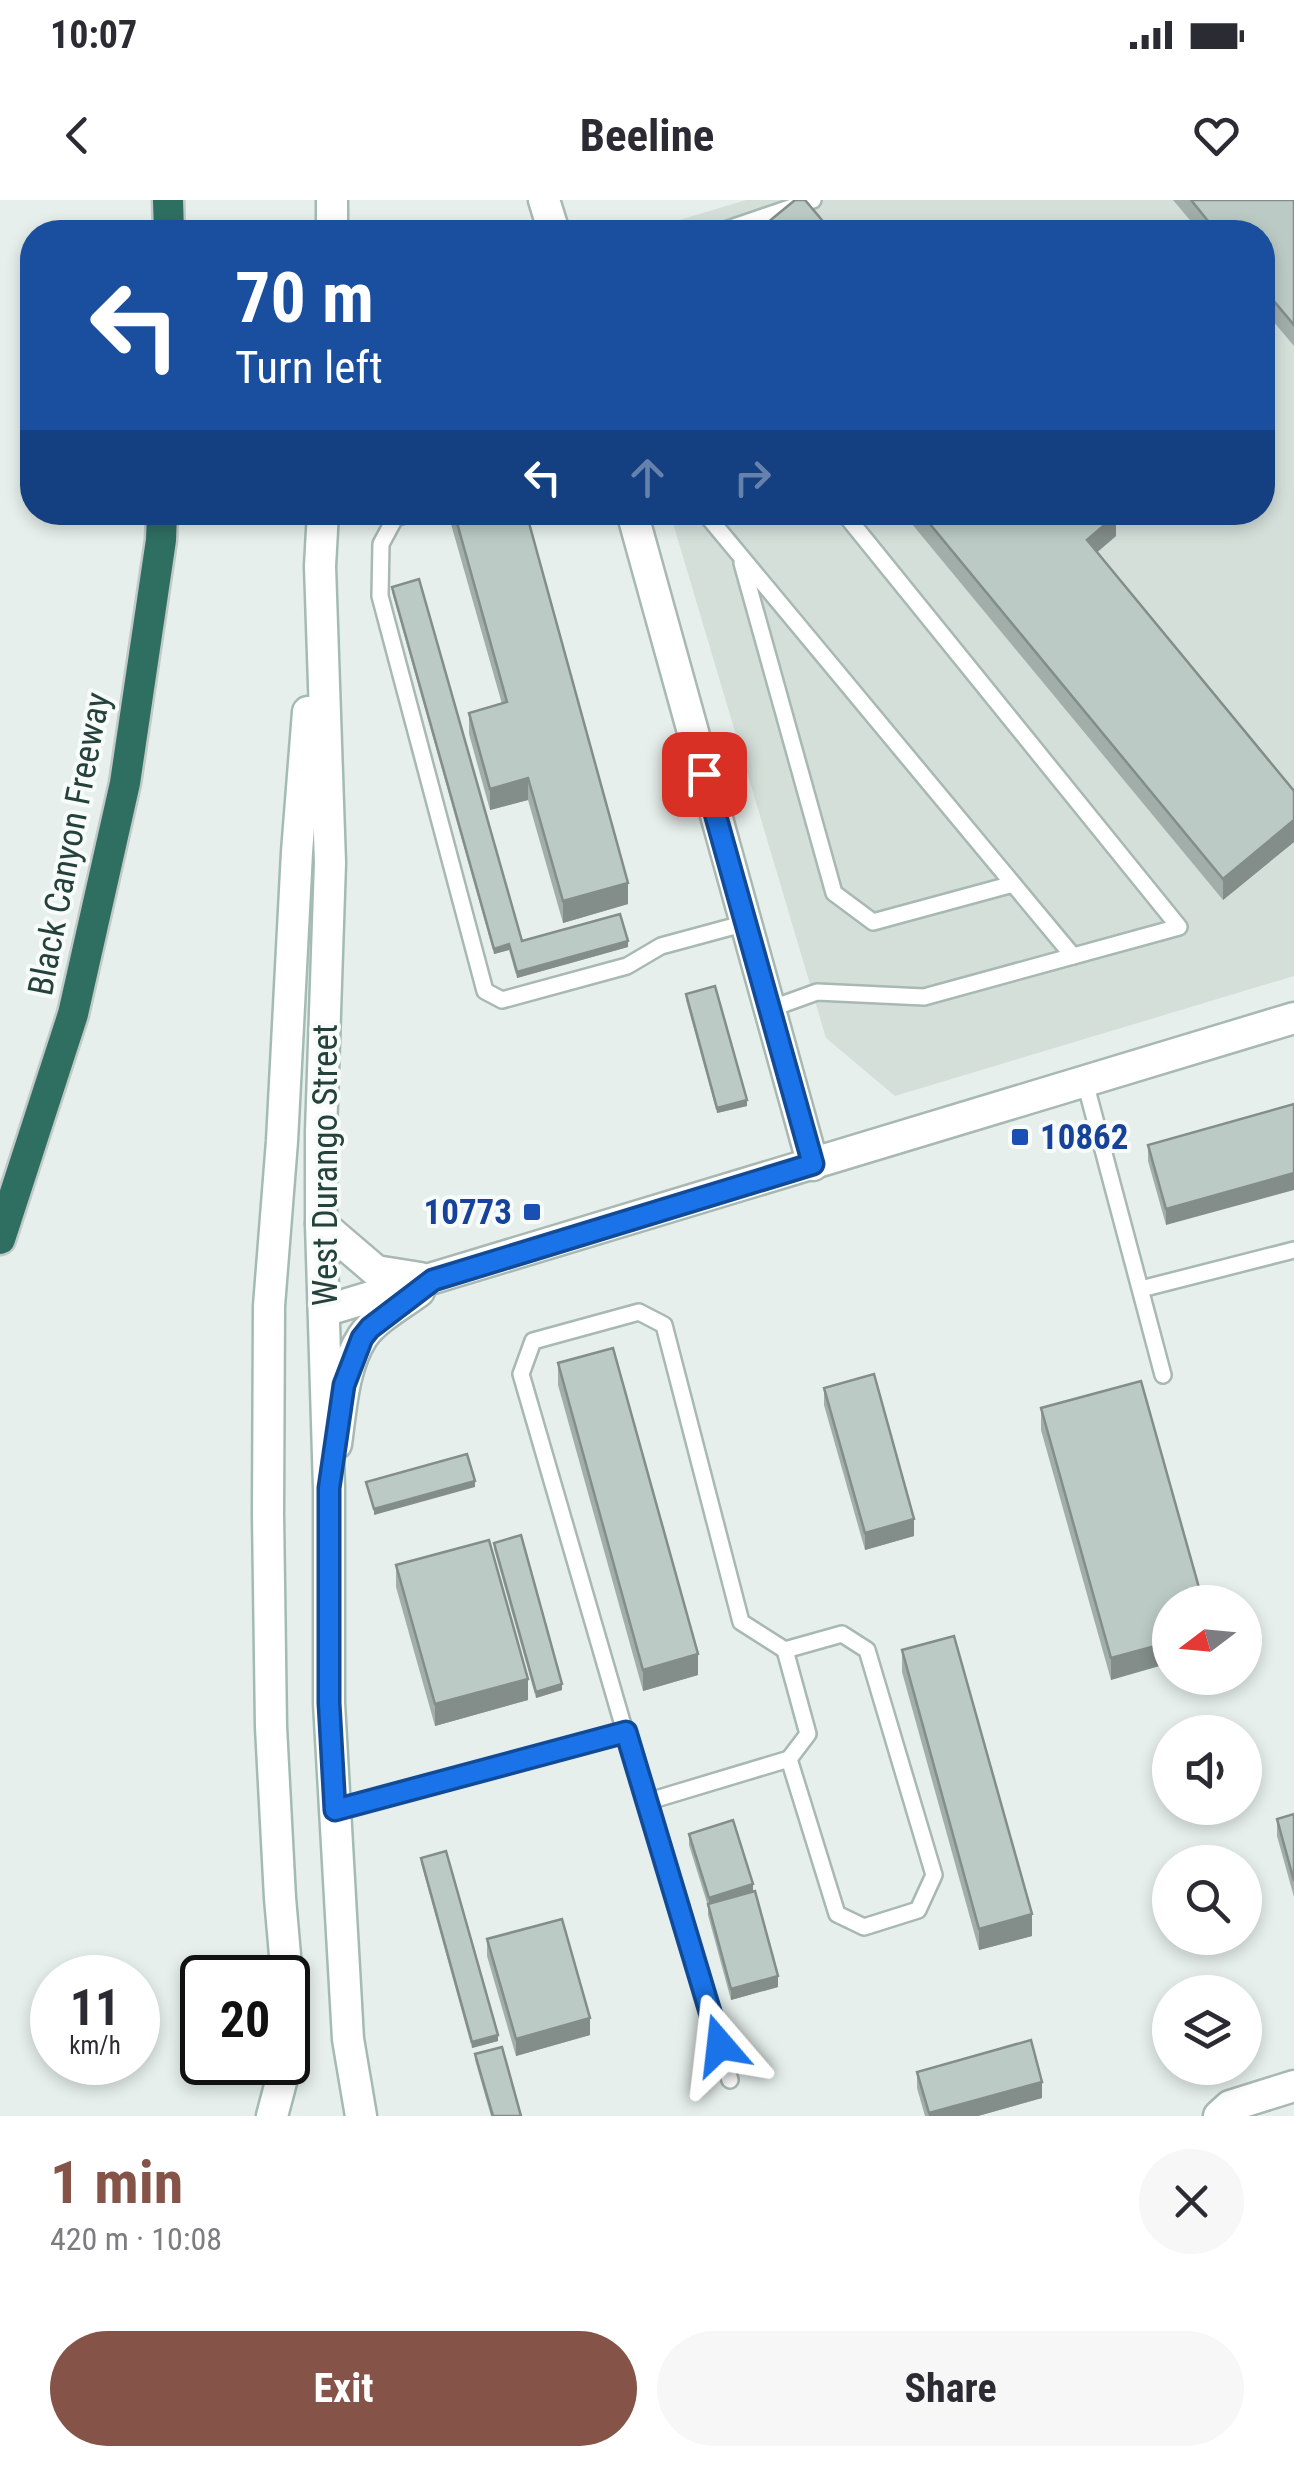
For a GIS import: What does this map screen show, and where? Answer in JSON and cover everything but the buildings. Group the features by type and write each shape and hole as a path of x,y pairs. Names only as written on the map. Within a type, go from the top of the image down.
{"highway":[{"name":"Black Canyon Freeway","path":"0,1240 74,1014 125,783 162,525"}],"main road":[{"name":"West Durango Street","path":"323,525 320,566 330,863 321,1132 329,1488 329,1703 348,2039 361,2116"},
{"path":"636,525 813,1164"},
{"path":"285,1955 271,1727 269,1306 297,852 320,566"},
{"path":"324,1311 1294,1018"},
{"path":"322,1224 376,1270 433,1280"},
{"path":"329,1488 344,1385 362,1338 433,1280"},
{"path":"272,2116 280,2085"},
{"path":"1219,2116 1230,2106 1294,2086"}],"lane":[{"path":"754,220 813,200"},
{"path":"390,525 381,544 380,596 485,991 502,1000 628,966 661,946 746,922"},
{"path":"715,525 1073,956"},
{"path":"770,1009 818,992 924,998 1179,926 854,525"},
{"path":"740,556 834,892 874,922 1013,884"},
{"path":"1085,1082 1163,1375"},
{"path":"1141,1289 1294,1250"},
{"path":"646,1802 788,1758 808,1734 785,1650 741,1622 664,1324 638,1312 534,1341 521,1374 646,1802 730,2080"},
{"path":"785,1650 842,1634 868,1650 934,1875 918,1910 864,1926 837,1914 788,1758"},
{"path":"335,1810 626,1732"}],"shaded area":[{"path":"746,200 1294,200 1294,976 895,1096 826,1038 674,525 1275,525 1275,220 680,220"}],"place":[{"name":"10862","path":"1020,1137"},
{"name":"10773","path":"532,1212"}],"route":[{"path":"704,774 813,1164 433,1280 370,1328 355,1353 344,1385 329,1488 329,1703 335,1810 626,1732 720,2045"}]}
